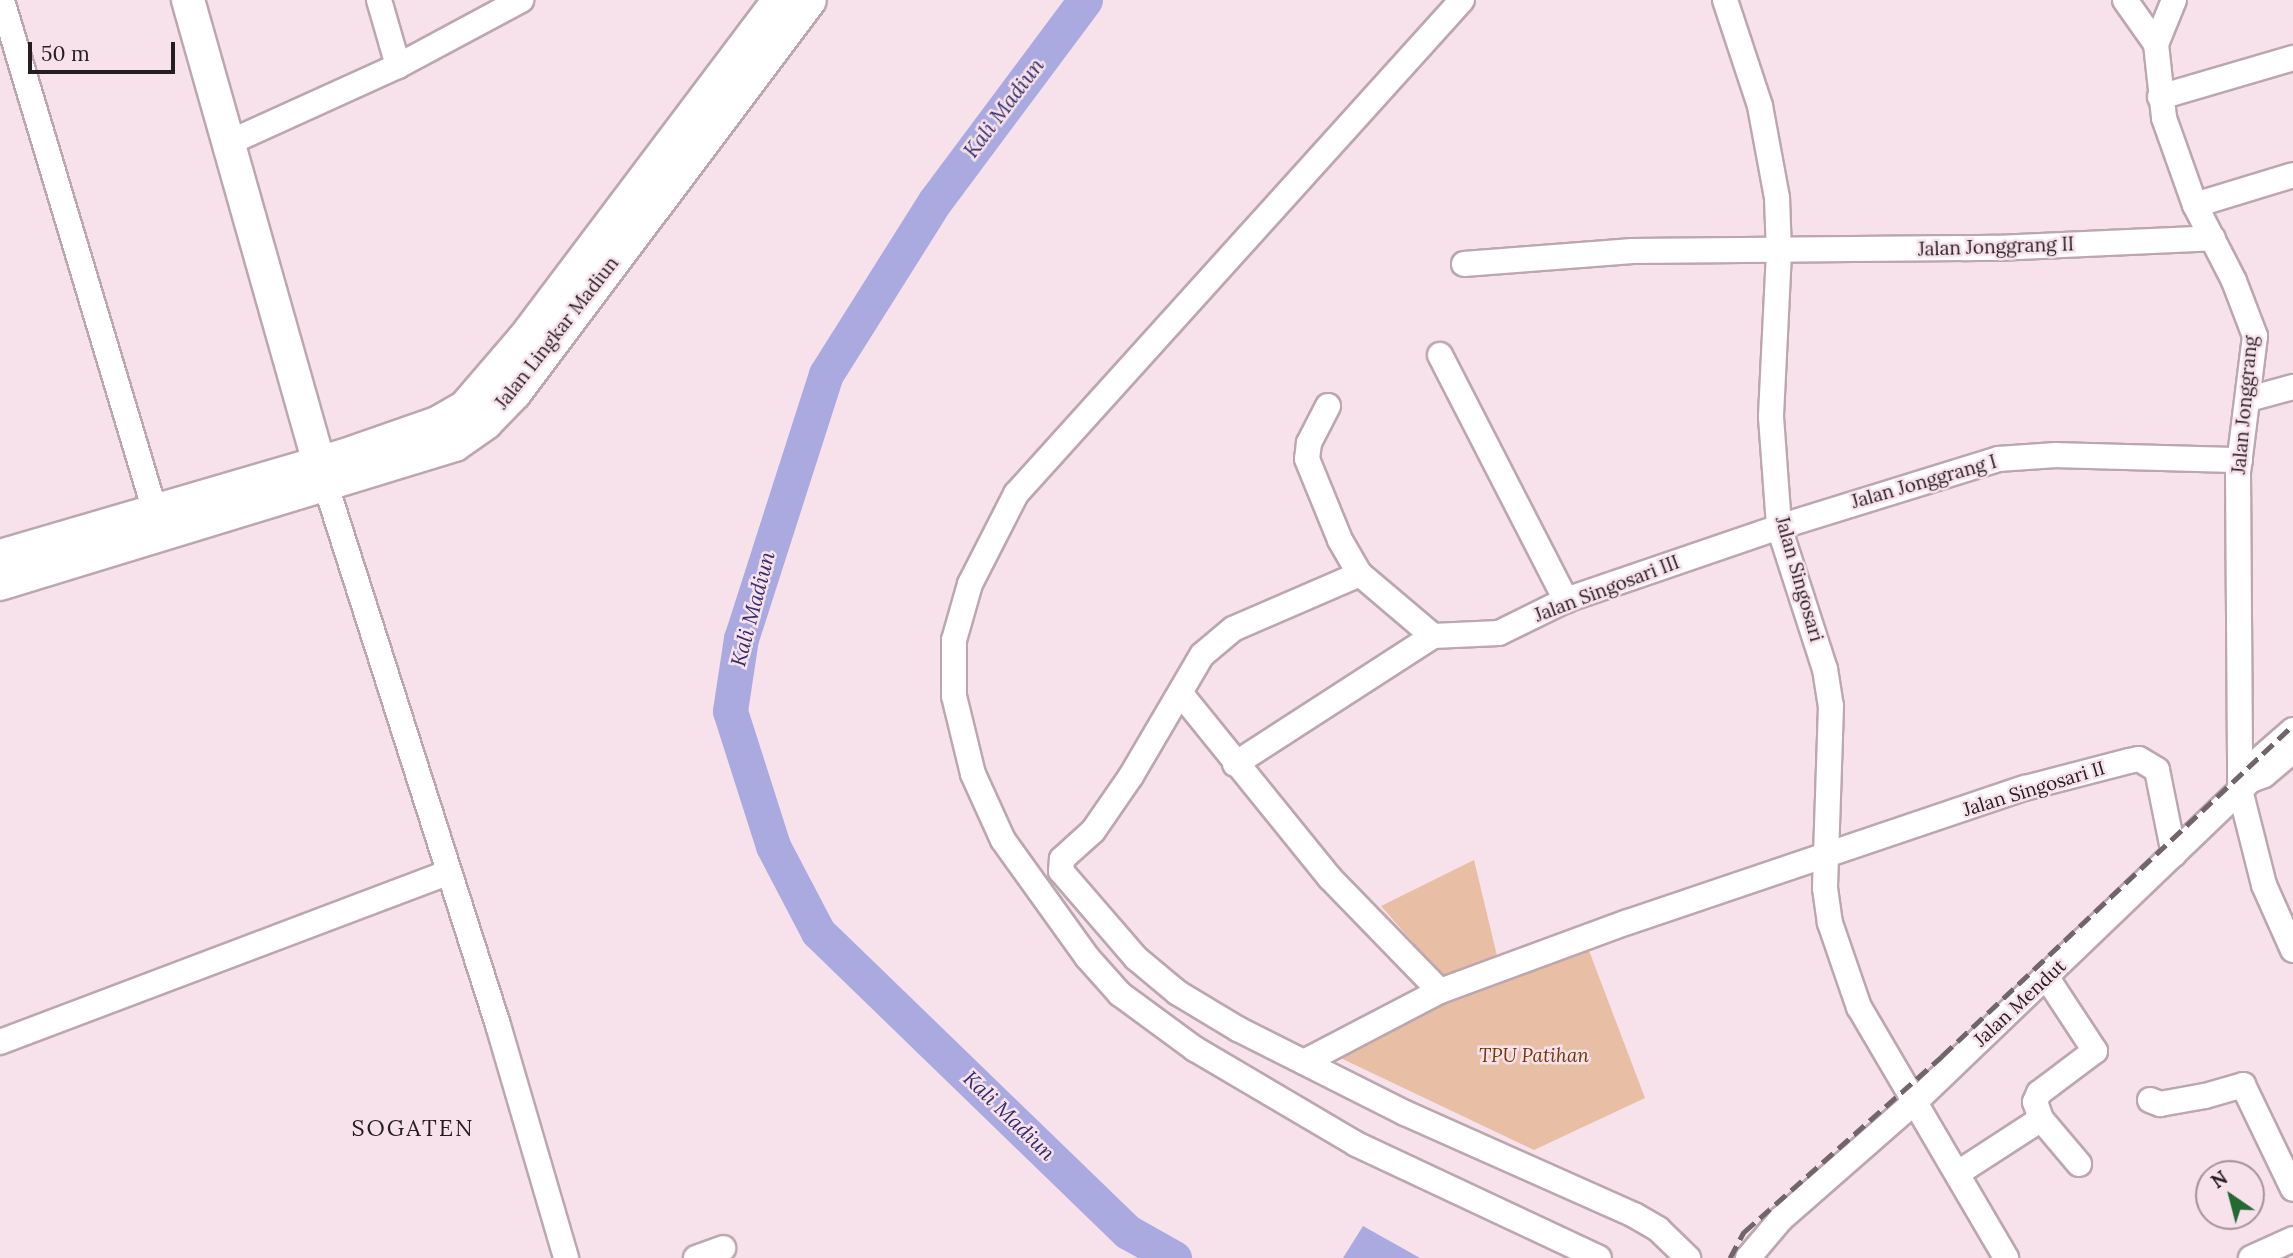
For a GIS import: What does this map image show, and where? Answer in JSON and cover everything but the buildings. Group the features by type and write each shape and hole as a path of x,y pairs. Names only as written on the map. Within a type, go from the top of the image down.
{"main road":[{"path":"188,0 226,144 321,473"},
{"name":"Jalan Lingkar Madiun","path":"0,584 321,473 437,424 465,407 525,337 779,0"},
{"name":"Jalan Lingkar Madiun","path":"0,556 154,508 455,445 486,423 515,393 810,0"}],"street":[{"path":"379,0 398,66"},
{"path":"226,144 398,66 522,0"},
{"path":"1462,0 1016,494 970,584 954,640 954,696 973,774 1003,840 1087,957 1120,994 1195,1049 1356,1144 1599,1258"},
{"name":"Jalan Singosari","path":"1725,0 1770,148 1779,252 1771,417 1779,527 1827,681 1831,706 1825,888 1836,948 1859,1007 2006,1258"},
{"path":"2126,0 2156,44"},
{"name":"Jalan Jonggrang","path":"2174,0 2156,44 2160,97 2195,205 2213,238 2253,329 2249,399 2240,460 2246,785 2283,906 2293,950"},
{"path":"6,3 154,508"},
{"path":"2160,97 2293,58"},
{"path":"2195,205 2293,175"},
{"name":"Jalan Jonggrang II","path":"1464,264 1632,251 1779,252 2213,238"},
{"path":"1440,355 1566,600"},
{"path":"2249,399 2293,387"},
{"path":"1234,764 1433,636 1360,574 1340,540 1307,459 1309,443 1328,406"},
{"name":"Jalan Jonggrang I","path":"1779,527 2012,456 2240,460"},
{"path":"321,473 449,872 566,1258"},
{"name":"Jalan Singosari III","path":"1433,636 1490,635 1566,600 1779,527"},
{"path":"1360,574 1233,629 1202,655 1181,694 1093,831 1059,865 1136,958 1178,993 1304,1062 1405,1113 1634,1215 1658,1229 1688,1258"},
{"path":"1181,694 1234,764 1330,878 1440,991"},
{"path":"2246,785 2255,764 2293,730"},
{"name":"Jalan Mendut","path":"1748,1258 1781,1219 1916,1101 2048,978 2246,785 2264,775 2293,751"},
{"name":"Jalan Singosari II","path":"1304,1062 1440,991 1826,854 2025,788 2140,759 2157,770 2174,854"},
{"path":"0,1042 449,872"},
{"path":"2048,978 2095,1051 2039,1093 2035,1102 2041,1119 2079,1164"},
{"path":"2150,1100 2171,1102 2243,1085 2293,1189"},
{"path":"1958,1174 2041,1119"},
{"path":"2251,1258 2293,1239"},
{"path":"696,1258 723,1248"}],"green space":[{"path":"1474,860 1498,960 1444,978 1381,906"},
{"name":"TPU Patihan","path":"1588,948 1645,1098 1534,1150 1330,1053 1411,1008"}],"water":[{"path":"1363,1226 1420,1258 1343,1258"}],"waterway":[{"name":"Kali Madiun","path":"1085,0 935,201 826,374 741,638 730,711 773,846 818,932 1128,1232 1174,1258"}],"railway":[{"path":"1730,1258 1744,1232 1942,1056 2293,725"}],"district":[{"name":"SOGATEN","path":"413,1128"}]}
